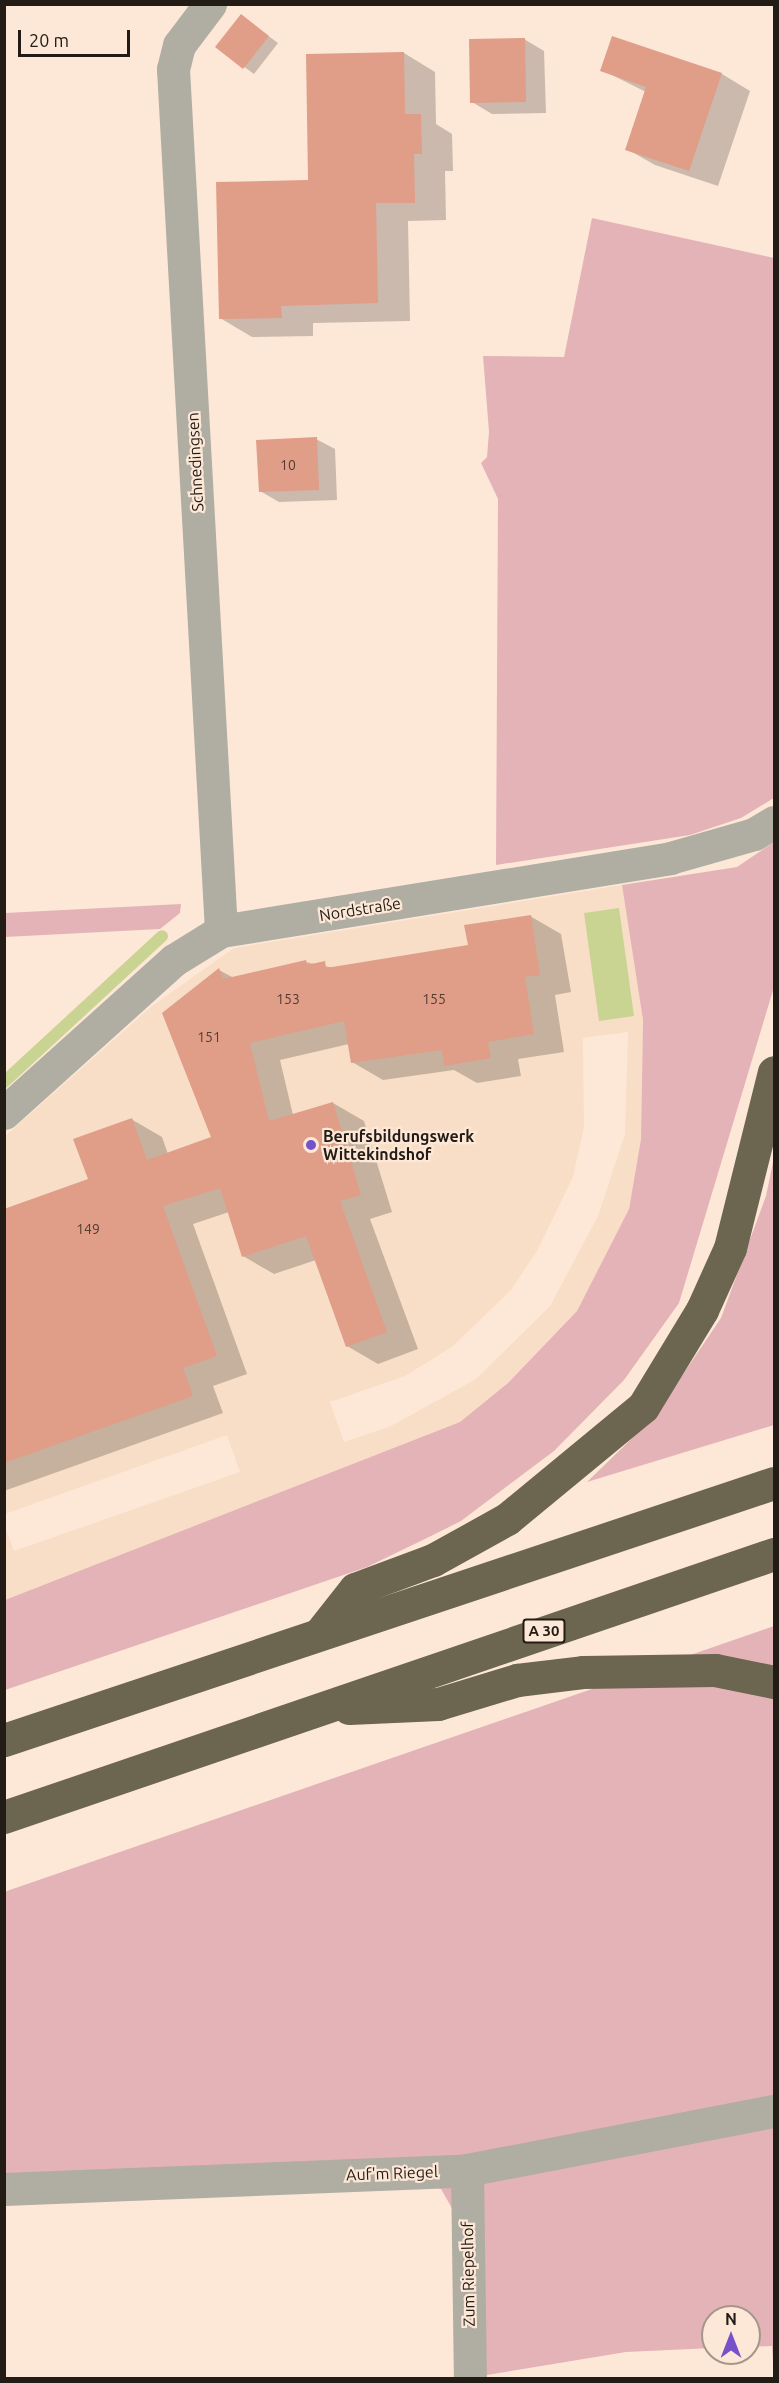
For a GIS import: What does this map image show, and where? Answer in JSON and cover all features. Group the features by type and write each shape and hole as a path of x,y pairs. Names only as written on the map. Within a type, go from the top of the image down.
{"highway":[{"path":"321,1632 355,1588 432,1560 507,1519 643,1407 702,1310 730,1248 774,1072"},
{"path":"4,1740 321,1632 774,1483"},
{"name":"A 30","path":"4,1817 314,1709 774,1554"},
{"path":"314,1709 438,1704 517,1680 583,1672 715,1670 774,1682"}],"street":[{"name":"Schnedingsen","path":"210,4 179,45 173,69 221,931"},
{"name":"Nordstraße","path":"4,1113 174,960 221,931 670,858 754,834 774,822"},
{"name":"Auf'm Riegel","path":"4,2189 467,2170 774,2111"},
{"name":"Zum Riepelhof","path":"467,2170 470,2379"}],"shaded area":[{"path":"592,218 774,258 774,798 741,818 690,835 496,865 498,499 481,463 487,457 489,432 483,356 564,357"},
{"path":"774,842 774,987 679,1303 624,1380 554,1451 461,1521 367,1567 5,1690 5,1600 460,1422 508,1383 577,1311 629,1209 641,1139 643,1020 622,885 737,867"},
{"path":"622,885 643,1020 641,1139 629,1209 577,1311 508,1383 460,1422 5,1600 4,1524 14,1551 240,1472 227,1435 5,1514 5,1136 152,1006 234,948","holes":["628,1032 625,1134 598,1216 550,1306 476,1379 391,1426 344,1442 330,1402 405,1376 452,1347 511,1290 537,1251 573,1177 584,1127 583,1038"]},
{"path":"181,904 180,913 160,929 5,937 5,913"},
{"path":"619,908 634,1016 599,1021 584,913"},
{"path":"774,1157 774,1425 587,1482 654,1417 721,1318 766,1196"},
{"path":"774,1626 774,2378 772,2346 761,2346 761,2305 701,2305 701,2349 626,2352 481,2376 453,2210 441,2189 433,2187 5,2204 4,1892"}],"building":[{"path":"241,14 269,36 243,69 215,47"},
{"path":"612,36 722,73 689,171 625,150 646,87 600,71"},
{"path":"525,38 526,102 470,103 469,39"},
{"path":"404,52 405,114 421,114 422,154 414,154 415,203 376,203 378,303 281,306 282,318 219,319 216,182 308,180 306,54"},
{"path":"317,437 319,490 259,492 256,440"},
{"path":"531,915 540,975 525,977 534,1034 488,1042 491,1058 444,1066 442,1050 351,1063 344,1021 250,1043 269,1121 333,1102 361,1195 340,1201 387,1332 346,1347 306,1236 242,1257 220,1188 163,1206 217,1356 183,1368 193,1396 4,1463 4,1209 88,1179 73,1139 132,1118 147,1160 211,1137 162,1013 219,968 223,979 306,960 307,965 325,961 326,968 468,945 464,925"}],"waterway":[{"path":"4,1082 162,936"}],"place":[{"name":"Berufsbildungswerk Wittekindshof","path":"311,1145"}]}
